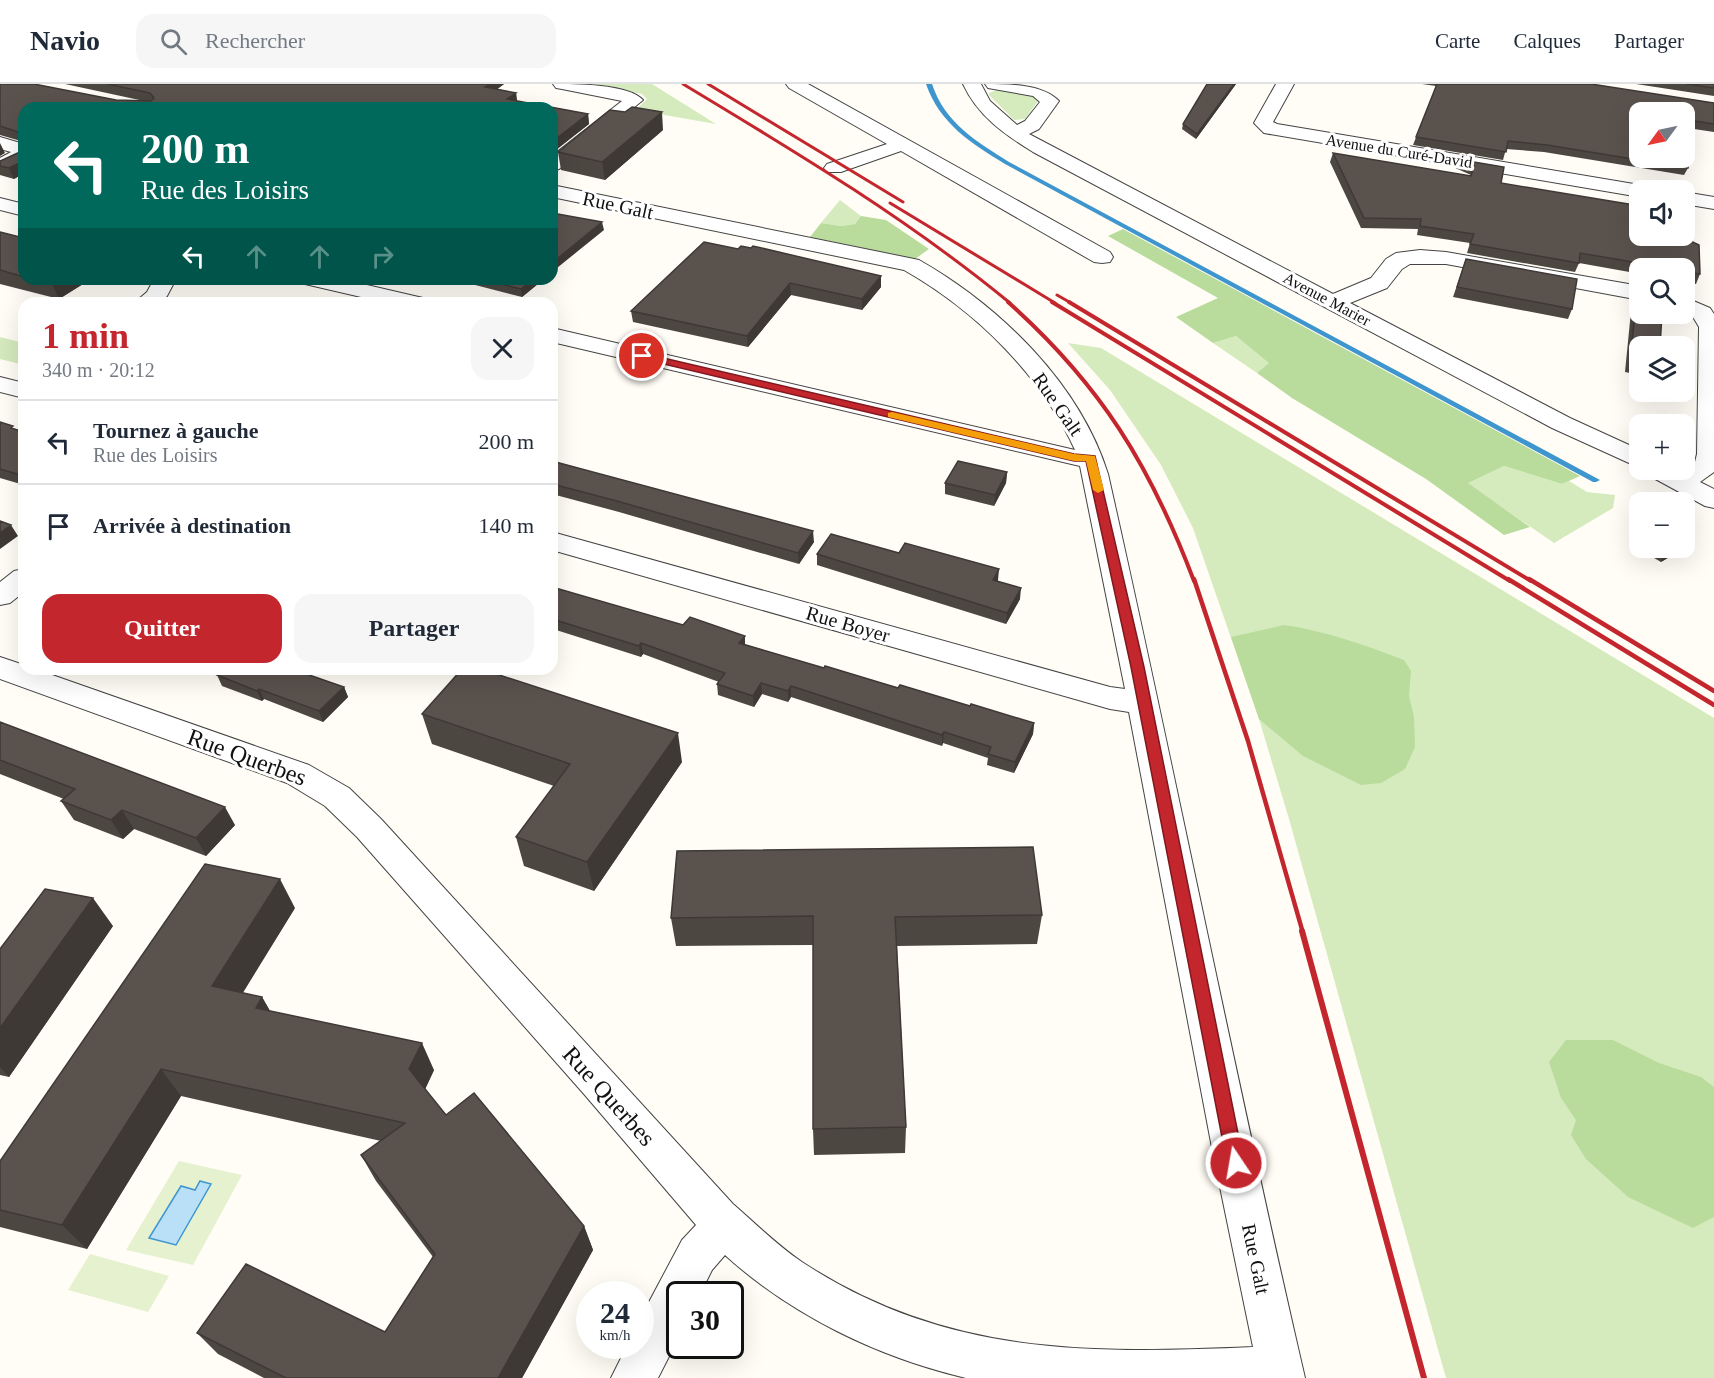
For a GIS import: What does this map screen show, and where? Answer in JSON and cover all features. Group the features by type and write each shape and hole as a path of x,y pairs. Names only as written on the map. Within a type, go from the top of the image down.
{"street":[{"path":"558,160 630,104 633,99 562,84"},
{"path":"795,84 1102,257"},
{"name":"Avenue Marier","path":"972,84 989,110 1016,133 1040,148 1561,423 1629,455"},
{"path":"994,84 1039,92 1050,101 1032,125 1016,133"},
{"name":"Avenue du Curé-David","path":"1285,84 1263,123 1267,127 1629,189"},
{"path":"0,143 18,148"},
{"path":"834,168 904,144"},
{"path":"0,166 18,154"},
{"name":"Rue Galt","path":"558,192 884,258 918,268 947,287 975,310 1035,370 1076,425 1091,458 1144,703 1231,1142 1281,1374"},
{"path":"1695,200 1714,203"},
{"path":"0,204 18,208"},
{"path":"1332,302 1379,283 1398,261 1420,255 1629,291"},
{"path":"333,285 370,297"},
{"path":"383,297 398,285"},
{"path":"1682,483 1707,465 1710,454 1710,327 1702,313 1695,310"},
{"path":"558,336 1074,458 1091,458"},
{"path":"0,384 18,389"},
{"path":"1676,480 1714,500"},
{"name":"Rue Boyer","path":"558,543 1110,698 1144,703"},
{"path":"0,596 18,582"},
{"name":"Rue Querbes","path":"0,668 18,674"},
{"name":"Rue Querbes","path":"20,675 298,774 339,797 406,868 680,1177 756,1253 815,1294 873,1324 949,1352 1004,1363 1057,1371 1281,1374"},
{"path":"634,1378 697,1255 725,1223"}],"green space":[{"path":"594,84 652,84 716,124 636,110 647,99 642,94"},
{"path":"997,90 1033,96 1038,101 1025,119 1014,120 989,95"},
{"path":"840,200 861,216 855,224 841,226 821,223"},
{"path":"861,216 886,220 929,249 915,259 810,237 821,223 841,226 855,224"},
{"path":"1123,229 1580,476 1562,484 1504,466 1468,483 1530,527 1504,535 1426,479 1292,398 1257,373 1269,363 1236,336 1213,343 1176,317 1218,298 1108,236"},
{"path":"1236,336 1270,363 1257,373 1213,343"},
{"path":"0,337 18,342 18,364 0,359"},
{"path":"1068,343 1101,348 1714,718 1714,1378 1446,1378 1289,819 1259,719 1193,528 1161,465 1110,390"},
{"path":"1504,466 1562,484 1569,481 1587,492 1615,495 1613,508 1554,543 1467,483"},
{"path":"1284,625 1345,639 1404,660 1411,671 1409,696 1414,717 1415,747 1405,769 1381,783 1361,785 1303,756 1259,719 1231,637"},
{"path":"1566,1040 1613,1040 1659,1063 1701,1077 1714,1087 1714,1217 1693,1228 1628,1197 1586,1159 1571,1135 1576,1120 1561,1098 1549,1062"},
{"path":"179,1161 242,1175 193,1265 126,1250"},
{"path":"90,1254 169,1276 148,1312 68,1290"}],"water":[{"path":"200,1181 211,1184 176,1245 149,1238 181,1186 195,1190"}],"building":[{"path":"0,84 34,84 116,100 151,101 154,98 150,93 107,84 490,84 485,87 516,93 507,99 523,102 18,102 18,132 0,126"},
{"path":"1207,84 1234,84 1197,134 1183,124"},
{"path":"1437,84 1591,84 1714,103 1714,124 1695,121 1695,102 1629,102 1629,158 1508,141 1506,152 1416,137"},
{"path":"1686,84 1714,84 1714,88"},
{"path":"632,107 662,112 602,162 558,152 610,110 625,112"},
{"path":"558,108 588,114 558,137"},
{"path":"18,153 18,164 9,168 0,166 0,161"},
{"path":"1333,153 1471,176 1474,166 1456,159 1504,167 1501,183 1629,204 1629,246 1695,246 1695,243 1699,245 1700,274 1695,273 1695,258 1629,258 1629,261 1580,253 1579,263 1470,244 1474,234 1420,226 1421,219 1364,218"},
{"path":"558,214 602,222 558,258"},
{"path":"0,232 18,236 18,275 0,270"},
{"path":"704,242 738,249 741,246 751,248 753,246 881,276 862,299 790,283 747,336 631,311"},
{"path":"1466,259 1577,279 1572,309 1457,287"},
{"path":"505,285 526,285 521,289"},
{"path":"1634,324 1661,324 1661,336 1633,336"},
{"path":"0,422 18,430 18,474 0,469"},
{"path":"958,461 1007,472 995,495 945,483"},
{"path":"558,463 813,531 798,553 558,486"},
{"path":"0,521 11,525 0,533"},
{"path":"831,534 899,553 905,543 999,569 993,580 1021,588 1007,613 817,554"},
{"path":"558,589 683,625 690,617 745,636 739,643 824,668 825,666 898,688 900,685 1034,723 1015,762 988,754 991,747 944,732 942,735 791,686 788,691 761,683 753,696 717,684 725,673 641,643 639,646 558,621"},
{"path":"217,675 309,675 344,687 319,711 259,689 257,691"},
{"path":"457,675 499,675 678,733 587,862 516,837 570,764 422,714"},
{"path":"0,722 225,807 196,838 122,810 111,820 61,801 75,789 0,760"},
{"path":"1033,847 1042,915 895,917 906,1127 813,1129 813,916 671,918 677,851"},
{"path":"205,864 280,879 212,986 262,997 256,1008 422,1043 409,1069 446,1115 474,1093 584,1226 498,1378 286,1378 197,1333 246,1264 385,1332 435,1254 361,1155 405,1123 161,1069 62,1225 0,1210 0,1161"},
{"path":"45,889 93,898 0,1028 0,949"}],"waterway":[{"path":"929,84 934,97 950,120 960,130 1007,163 1596,480"}],"railway":[{"path":"683,84 892,215 1010,303"},
{"path":"708,84 903,202"},
{"path":"890,203 1055,303"},
{"path":"1057,295 1071,303"},
{"path":"1008,302 1070,364 1119,429 1159,500 1194,581"},
{"path":"1052,302 1510,581"},
{"path":"1069,302 1531,581"},
{"path":"1194,579 1248,741 1303,933"},
{"path":"1508,579 1714,705"},
{"path":"1529,579 1714,691"},
{"path":"1302,931 1424,1378"}],"slow traffic":[{"path":"892,415 1074,458 1091,458 1098,490"}],"route":[{"path":"642,356 1074,458 1091,458 1137,667 1236,1163"}]}
